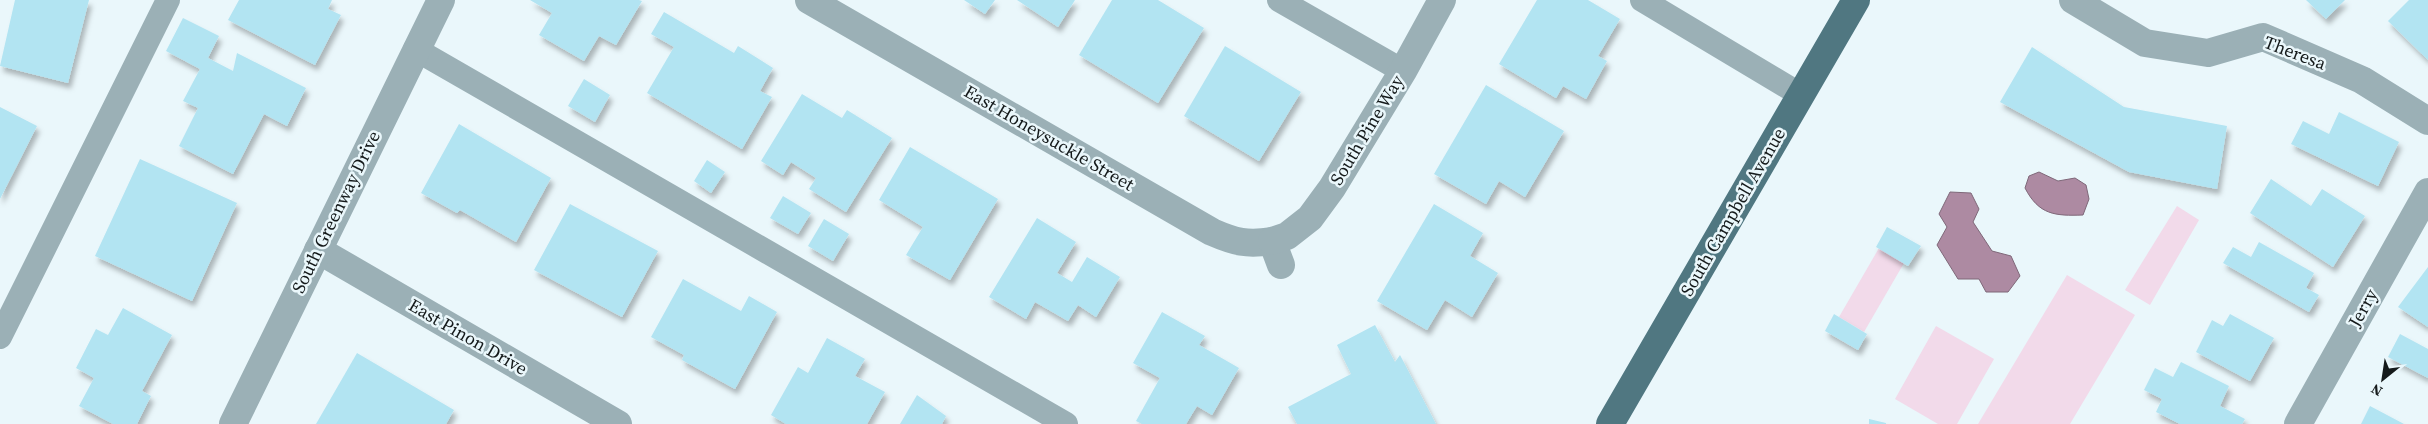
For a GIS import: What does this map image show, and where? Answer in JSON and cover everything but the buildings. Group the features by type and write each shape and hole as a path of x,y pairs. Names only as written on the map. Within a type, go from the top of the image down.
{"main road":[{"name":"South Campbell Avenue","path":"1610,424 1856,0"}],"street":[{"name":"South Greenway Drive","path":"232,424 415,49 441,0"},
{"name":"East Honeysuckle Street","path":"809,0 1212,232 1236,242 1256,244 1277,253"},
{"name":"South Pine Way","path":"1277,253 1288,236 1310,218 1332,188 1403,71 1442,0"},
{"name":"Theresa","path":"2073,0 2145,43 2208,53 2262,37 2362,80 2428,122"},
{"name":"Jerry","path":"2298,424 2428,192"},
{"name":"East Pinon Drive","path":"318,250 618,424"}],"lane":[{"path":"0,337 168,0"},
{"path":"1279,0 1403,71"},
{"path":"1642,0 1801,95"},
{"path":"415,49 1066,424"}],"shaded area":[{"path":"2039,172 2058,181 2075,178 2086,185 2089,199 2083,215 2056,214 2042,209 2036,204 2025,188 2029,176"},
{"path":"1950,192 1971,193 1979,209 1973,222 1992,251 2011,256 2020,276 2008,292 1986,292 1979,279 1958,279 1937,245 1947,227 1939,214"},
{"path":"2177,206 2199,220 2150,305 2125,290"},
{"path":"1879,248 1904,263 1864,332 1839,317"},
{"path":"2067,275 2135,315 2070,424 1978,424"},
{"path":"1936,326 1994,359 1957,424 1938,424 1895,399"}]}
